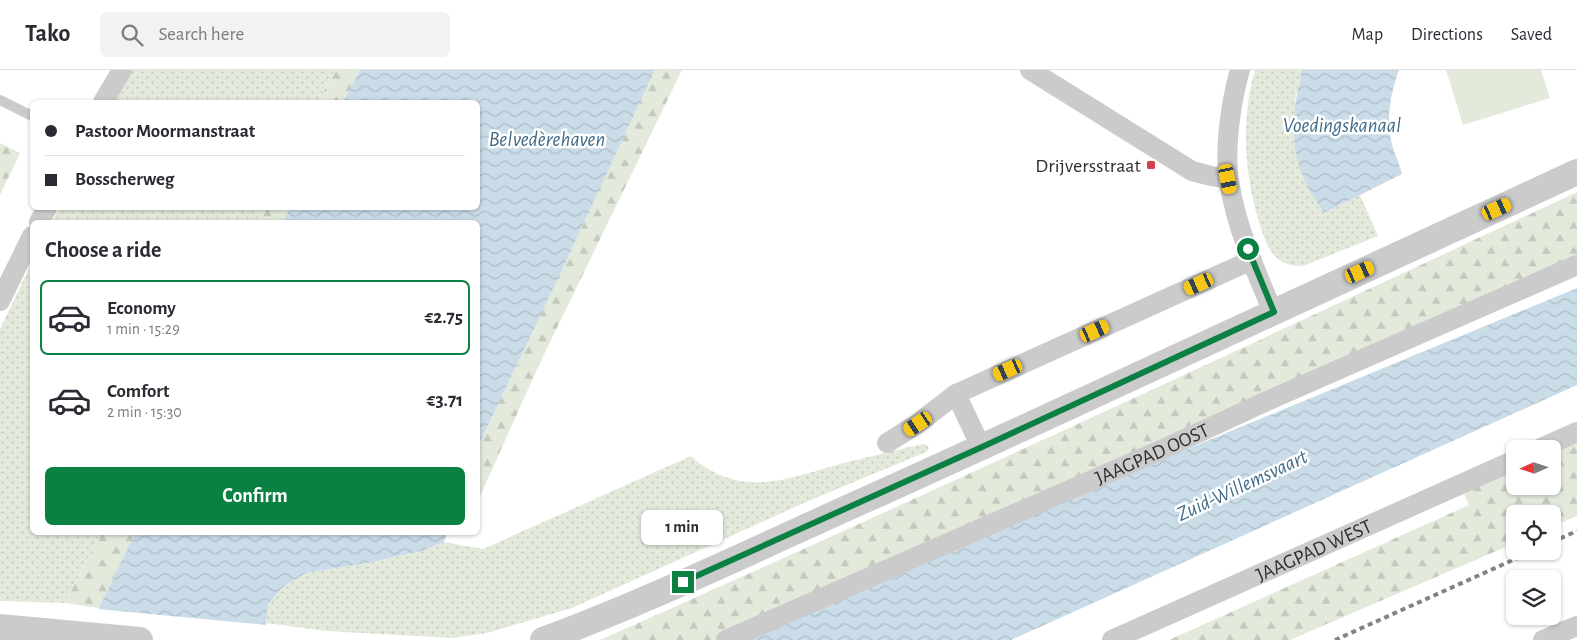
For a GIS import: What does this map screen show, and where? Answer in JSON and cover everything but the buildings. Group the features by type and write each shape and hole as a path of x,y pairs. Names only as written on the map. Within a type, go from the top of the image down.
{"street":[{"path":"104,100 122,70"},
{"path":"1030,70 1192,170 1228,179"},
{"path":"1240,70 1230,127 1228,179 1252,260 1274,312"},
{"path":"543,640 671,587 982,447 1577,172"},
{"path":"0,301 30,240"},
{"path":"887,443 918,424 956,394 1252,260"},
{"name":"JAAGPAD OOST","path":"726,640 1152,454 1267,400 1577,265"},
{"path":"956,394 982,447"},
{"path":"1559,440 1577,432"},
{"name":"JAAGPAD WEST","path":"1112,640 1506,464"},
{"path":"1543,640 1577,626"},
{"path":"12,627 140,640"}],"lane":[{"path":"0,100 30,115"}],"green space":[{"path":"122,70 335,70 319,100 107,100"},
{"path":"335,70 360,70 344,100 319,100"},
{"path":"655,70 682,70 538,367 480,497 480,442"},
{"path":"1255,70 1302,70 1295,100 1324,213 1360,195 1378,236 1303,266 1284,263 1271,251 1259,222 1247,166 1246,127"},
{"path":"1446,70 1541,70 1550,98 1463,125"},
{"path":"0,143 20,153 0,195"},
{"path":"1577,192 1577,258 716,640 600,640 1089,419"},
{"path":"58,210 263,210 257,220 53,220"},
{"path":"263,210 289,210 284,220 257,220"},
{"path":"30,266 30,535 100,535 65,603 0,601 0,329"},
{"path":"1577,434 1577,516 1561,523 1561,505 1506,505 1506,547 1290,640 1169,640 1469,505 1460,484 1506,465 1506,495 1561,495 1561,444"},
{"path":"923,444 927,445 929,449 926,452 806,502 572,608 487,633 453,638 326,631 266,623 268,604 283,587 306,573 368,563 422,551 444,542 483,549 691,456 703,466 726,477 741,481 761,482 795,477"},
{"path":"100,535 134,535 99,608 65,603"}],"water":[{"name":"Belvedèrehaven","path":"360,70 655,70 480,442 480,220 284,220 289,210 480,210 480,100 344,100"},
{"name":"Voedingskanaal","path":"1302,70 1399,70 1392,96 1389,122 1392,144 1402,174 1324,213 1312,195 1300,169 1294,141 1296,99"},
{"name":"Zuid-Willemsvaart","path":"1577,288 1577,385 1011,640 745,640 965,541"},
{"path":"134,535 446,535 444,542 422,551 368,563 306,573 283,587 268,604 264,640 94,640 99,608"}],"pier":[{"path":"97,609 268,625 266,640 91,640"}],"railway":[{"path":"1561,538 1577,531"},
{"path":"1335,640 1513,560"}],"place":[{"name":"Drijversstraat","path":"1151,165"}],"route":[{"path":"683,582 1274,312 1248,249"}]}
